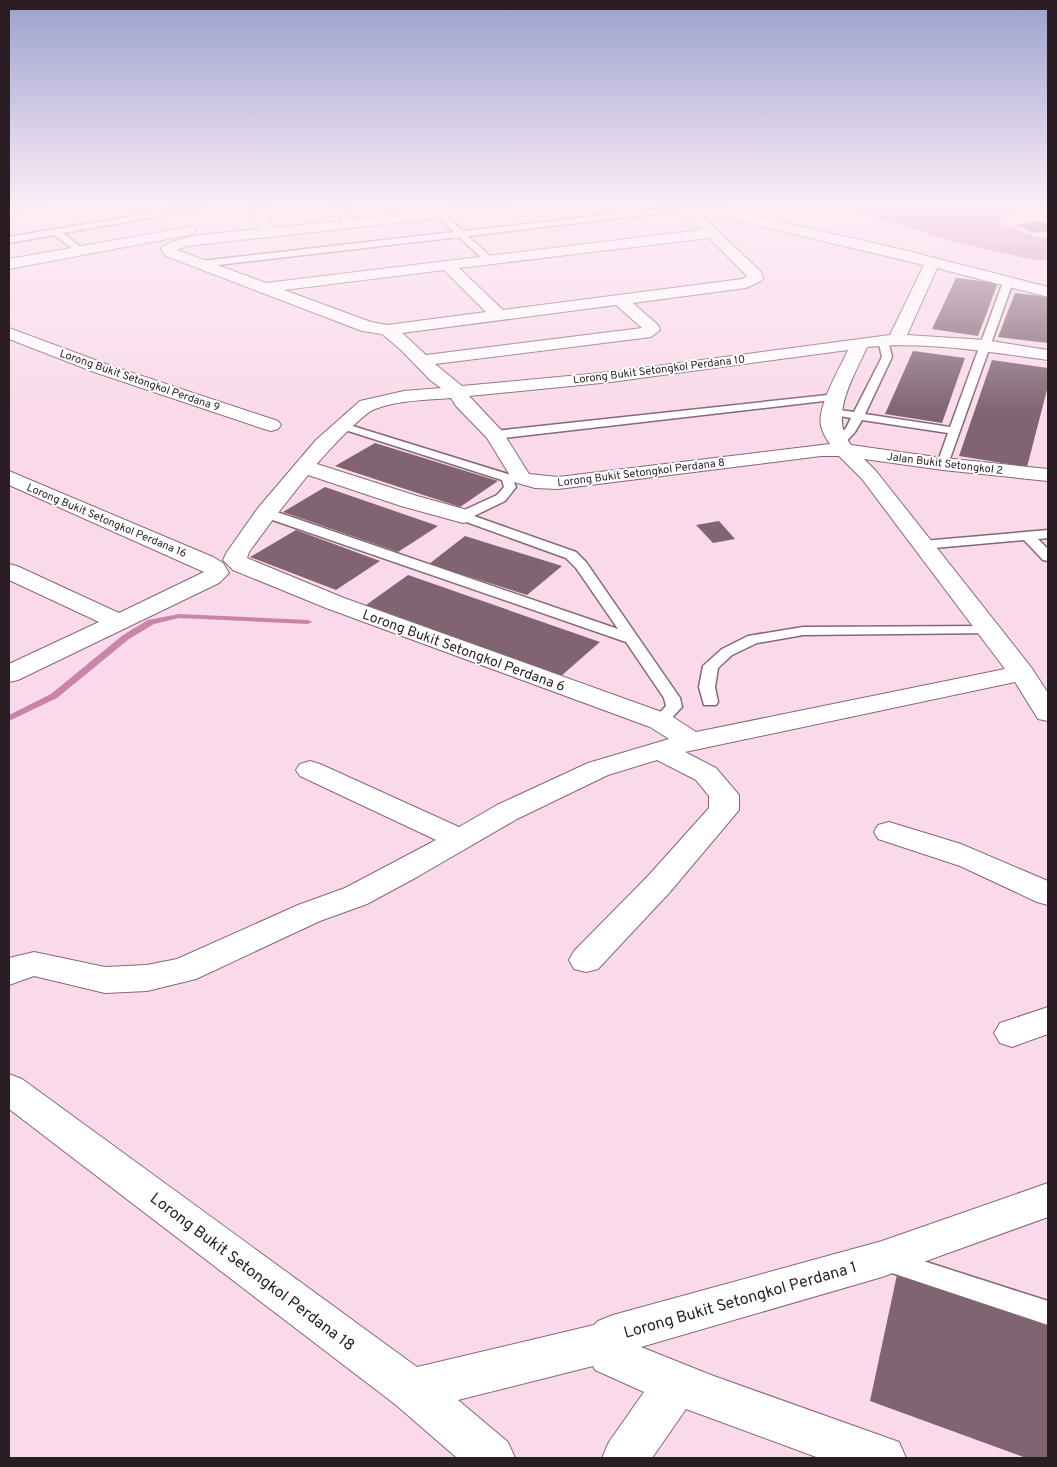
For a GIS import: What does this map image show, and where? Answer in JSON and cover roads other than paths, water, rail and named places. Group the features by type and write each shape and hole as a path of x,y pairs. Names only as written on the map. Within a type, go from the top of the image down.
{"street":[{"path":"232,275 378,329 500,316 746,283 755,278 754,275"},
{"path":"265,288 369,275"},
{"path":"458,275 500,316"},
{"path":"890,339 926,275"},
{"path":"980,275 1048,292"},
{"path":"420,361 651,330 650,325 620,300"},
{"name":"Lorong Bukit Setongkol Perdana 8","path":"378,329 407,346 436,376 457,392 463,402 495,435 521,478 536,482 558,482 841,446"},
{"name":"Lorong Bukit Setongkol Perdana 9","path":"9,333 100,368 271,425"},
{"name":"Lorong Bukit Setongkol Perdana 10","path":"235,560 238,552 266,513 323,444 367,405 404,398 611,377 890,339 985,345 1048,355"},
{"path":"860,343 834,405 831,426 841,446 869,475 1022,673 1048,713"},
{"name":"Jalan Bukit Setongkol 2","path":"841,446 943,464 1048,475"},
{"path":"304,467 409,501 463,516"},
{"name":"Lorong Bukit Setongkol Perdana 16","path":"9,477 215,568 216,573 211,578 120,622"},
{"name":"Lorong Bukit Setongkol Perdana 6","path":"235,560 241,565 660,736 706,774 724,796 724,810 659,884 586,960"},
{"path":"9,571 120,622"},
{"path":"9,674 120,622"},
{"path":"9,973 16,968 34,964 105,980 147,978 184,970 309,913 356,896 507,812 598,769 660,736 692,742 1022,673"},
{"path":"310,770 460,839"},
{"path":"889,832 939,847 1007,873 1048,894"},
{"path":"1012,1033 1048,1020"},
{"name":"Lorong Bukit Setongkol Perdana 18","path":"9,1089 412,1390 492,1458"},
{"name":"Lorong Bukit Setongkol Perdana 1","path":"883,1458 677,1383 610,1355 607,1342 613,1335 882,1259 1048,1200"},
{"path":"412,1390 607,1342"},
{"path":"626,1458 677,1383"}],"lane":[{"path":"943,464 1008,282"},
{"path":"841,446 852,430 887,357 890,339"},
{"path":"495,435 834,405 859,416 955,430"},
{"path":"343,426 507,478 510,487 501,498 463,516"},
{"path":"266,513 629,638"},
{"path":"463,516 571,555 581,565 629,638 672,698 674,707 660,736"},
{"path":"923,545 1048,534"},
{"path":"1028,536 1048,557"},
{"path":"710,702 707,687 710,666 727,652 753,639 803,631 989,630"},
{"path":"882,1259 1048,1314"}],"waterway":[{"path":"9,718 54,696 126,637 151,622 179,616 308,622"}]}
